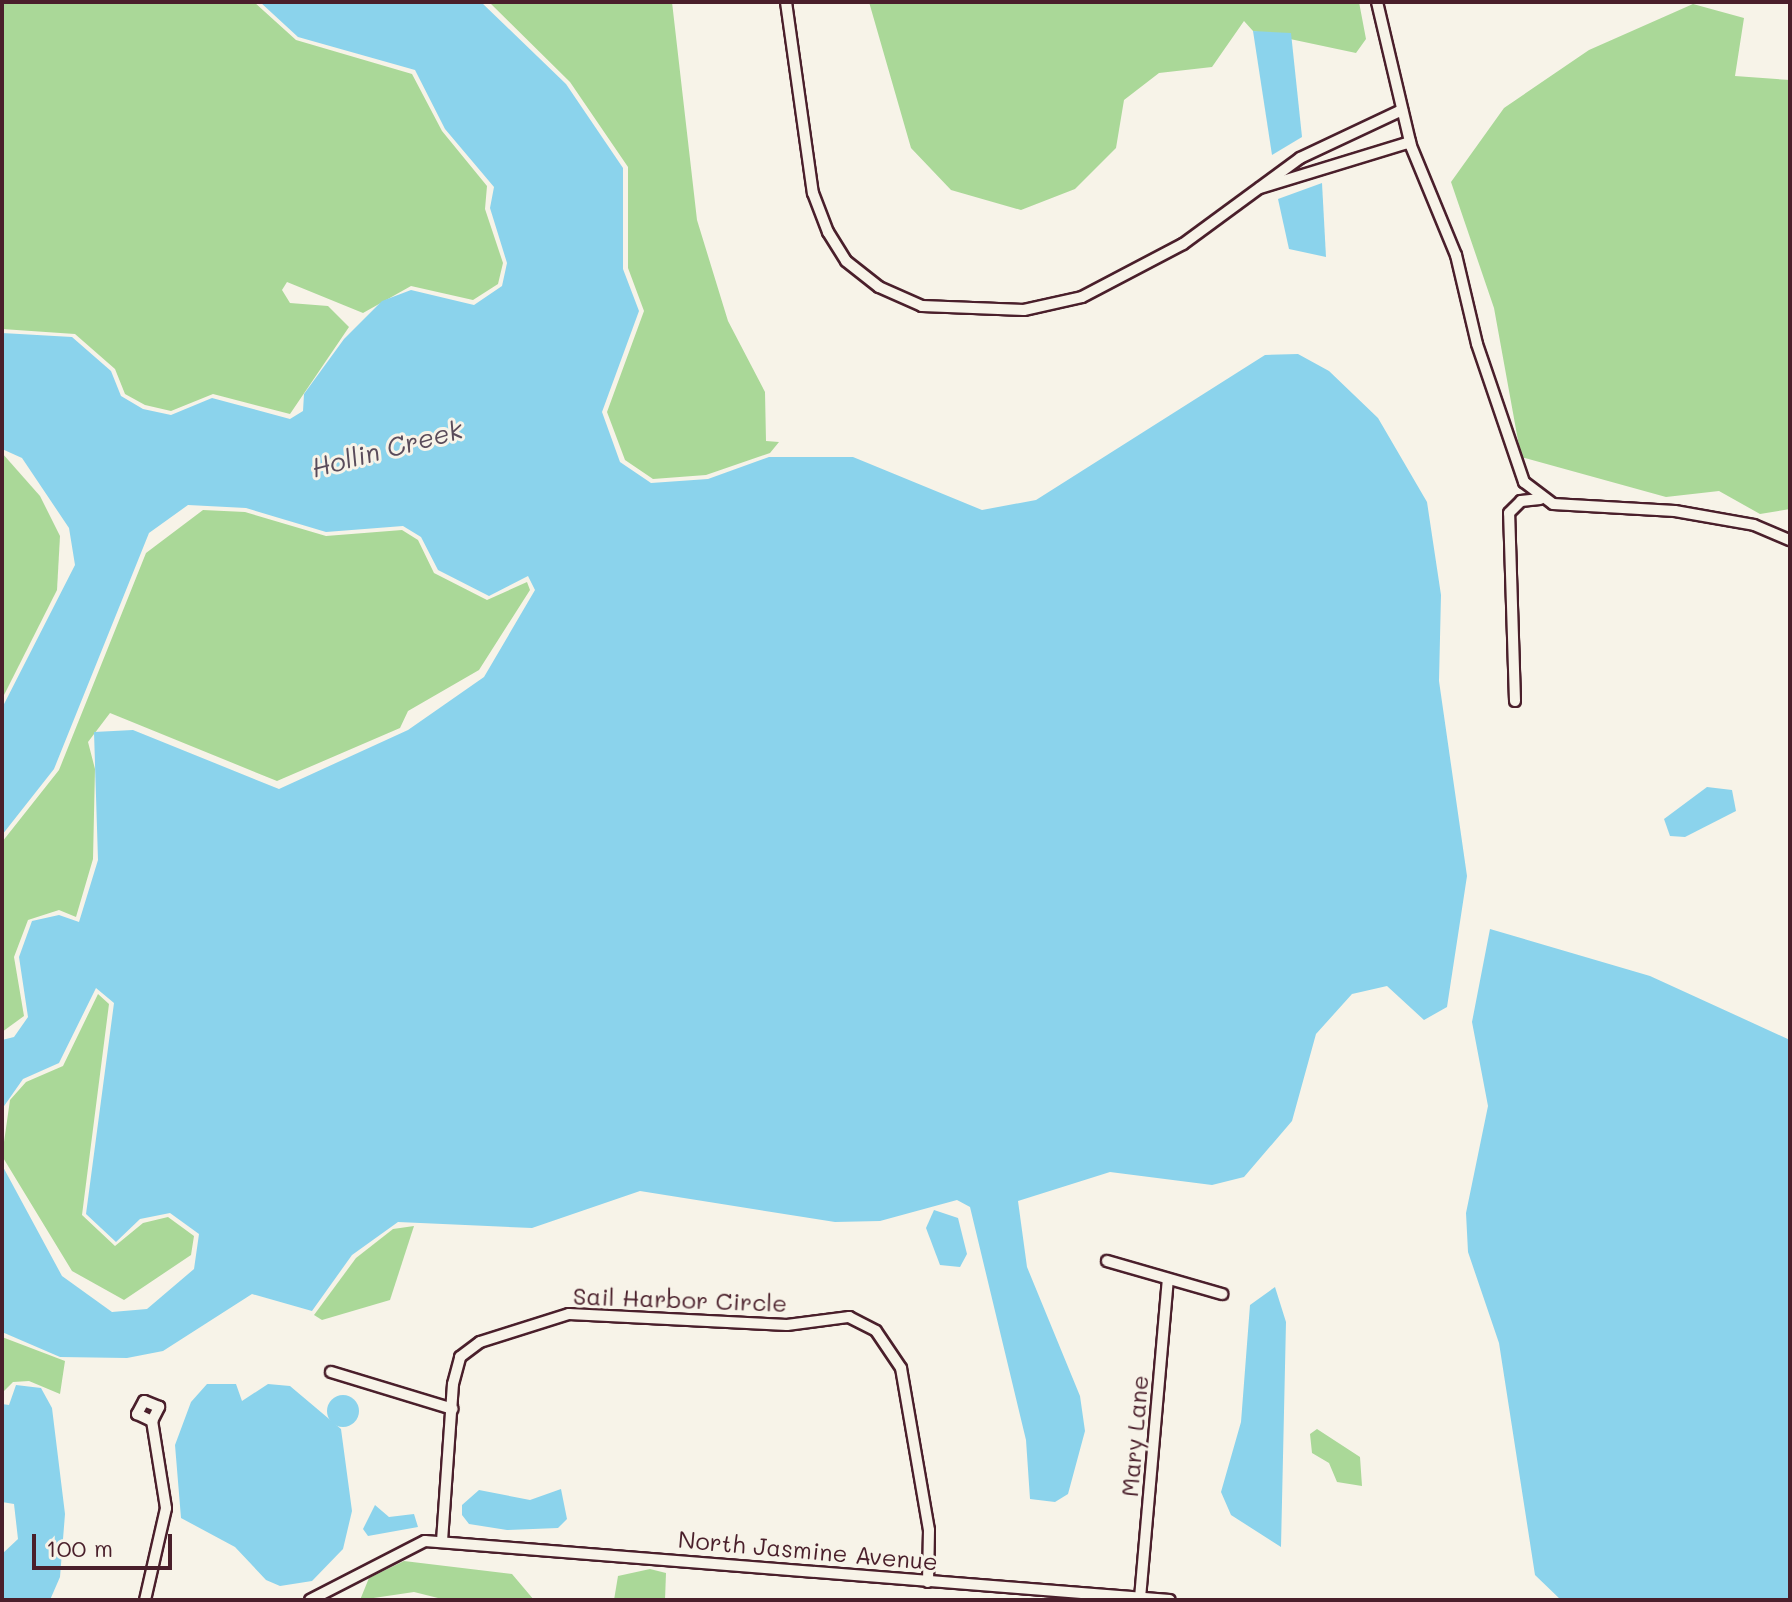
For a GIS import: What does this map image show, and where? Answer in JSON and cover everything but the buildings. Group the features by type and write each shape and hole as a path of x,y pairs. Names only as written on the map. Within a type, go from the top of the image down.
{"street":[{"path":"786,2 813,193 828,232 846,261 879,287 922,306 1024,310 1082,297 1171,251 1258,188 1341,134 1402,110"},
{"path":"1377,2 1410,142 1456,255 1514,464 1540,499"},
{"path":"1258,188 1410,142"},
{"path":"1515,701 1509,513 1521,501 1540,499 1723,519 1790,540"},
{"path":"1107,1261 1222,1294"},
{"name":"Mary Lane","path":"1140,1598 1168,1279"},
{"name":"Sail Harbor Circle","path":"442,1541 460,1357 536,1319 587,1313 864,1322 901,1368 929,1530 928,1582"},
{"path":"331,1372 453,1409"},
{"path":"145,1600 166,1508 152,1421"},
{"name":"North Jasmine Avenue","path":"310,1600 419,1542 442,1541 1170,1600"}],"green space":[{"path":"2,2 254,2 296,40 412,74 442,131 487,186 485,209 503,263 498,284 473,300 411,286 363,313 287,282 282,290 290,303 328,306 349,327 290,414 213,394 171,411 145,405 125,394 115,369 75,334 2,329"},
{"path":"489,2 672,2 697,220 728,321 765,392 766,441 779,442 770,453 706,475 653,479 625,460 607,412 644,311 628,268 628,167 570,82"},
{"path":"869,2 1359,2 1366,39 1356,53 1253,31 1244,21 1212,67 1159,73 1124,100 1116,148 1075,189 1021,210 951,190 911,148"},
{"path":"1693,4 1744,18 1735,76 1790,80 1790,509 1760,514 1719,491 1666,497 1521,457 1494,308 1451,182 1504,108 1589,50"},
{"path":"2,453 40,496 60,536 57,590 2,699"},
{"path":"203,510 245,512 326,536 402,530 418,540 434,573 487,600 527,582 530,590 479,670 408,711 400,728 277,781 110,713 88,742 95,769 93,859 76,917 59,910 28,920 14,957 24,1016 2,1032 2,842 59,770 146,553"},
{"path":"98,994 109,1004 82,1215 115,1246 143,1223 168,1217 194,1236 191,1255 124,1300 72,1271 2,1156 10,1100 26,1082 63,1066"},
{"path":"414,1226 390,1300 322,1320 314,1315 356,1258 393,1229"},
{"path":"2,1337 65,1361 60,1394 29,1381 13,1382 2,1393"},
{"path":"1317,1429 1360,1457 1362,1486 1337,1482 1329,1463 1312,1453 1310,1434"},
{"path":"404,1561 512,1574 534,1600 446,1600 414,1592 360,1600 369,1578"},
{"path":"650,1569 666,1573 665,1600 614,1600 618,1576"}],"water":[{"name":"Hollin Creek","path":"260,2 481,2 566,84 623,168 623,269 639,311 602,412 620,462 651,483 708,479 769,457 853,457 982,510 1036,500 1265,355 1298,354 1329,371 1378,418 1427,502 1441,595 1439,681 1467,876 1447,1007 1424,1020 1387,986 1352,994 1316,1034 1292,1121 1244,1177 1212,1185 1110,1172 1018,1201 1027,1267 1080,1396 1085,1431 1068,1494 1055,1502 1030,1499 1026,1440 970,1207 957,1200 880,1221 835,1222 640,1191 532,1228 398,1222 352,1255 312,1311 252,1294 163,1351 127,1358 60,1357 2,1332 2,1165 62,1276 112,1312 147,1309 194,1269 199,1234 170,1213 140,1219 116,1242 86,1214 114,1003 96,988 59,1063 23,1079 2,1109 2,1040 14,1037 28,1017 19,957 32,921 59,915 79,922 98,860 94,732 133,730 279,789 408,730 484,677 535,590 528,576 489,596 438,570 421,537 403,526 326,532 246,508 188,505 149,533 54,769 2,835 2,708 75,565 69,528 22,458 2,449 2,333 72,337 111,371 121,396 143,409 171,415 212,398 290,419 303,411 304,394 344,339 382,301 411,290 474,305 502,286 507,263 490,208 494,187 445,129 415,70 298,37"},
{"path":"1253,31 1291,33 1302,137 1272,155"},
{"path":"1322,183 1326,257 1289,249 1278,199"},
{"path":"1707,787 1732,790 1736,811 1685,837 1670,836 1664,819"},
{"path":"1490,929 1650,976 1790,1040 1790,1600 1561,1600 1535,1575 1499,1343 1468,1252 1466,1213 1488,1106 1472,1022"},
{"path":"934,1210 958,1218 967,1254 960,1267 940,1265 926,1228"},
{"path":"1275,1287 1286,1322 1281,1547 1231,1515 1221,1492 1241,1422 1250,1305"},
{"path":"207,1384 236,1384 242,1401 268,1384 290,1386 341,1429 352,1511 343,1549 312,1581 280,1586 266,1580 235,1547 181,1518 175,1445 191,1402"},
{"path":"16,1385 41,1388 52,1408 65,1514 60,1577 50,1600 2,1600 2,1554 18,1539 14,1504 2,1502 2,1404 9,1405"},
{"path":"343,1395 354,1400 359,1411 354,1422 343,1427 332,1422 327,1411 332,1400"},
{"path":"561,1489 567,1519 558,1528 507,1530 469,1524 462,1515 462,1505 479,1490 530,1500"},
{"path":"375,1505 389,1517 414,1514 418,1527 368,1536 363,1529"}]}
